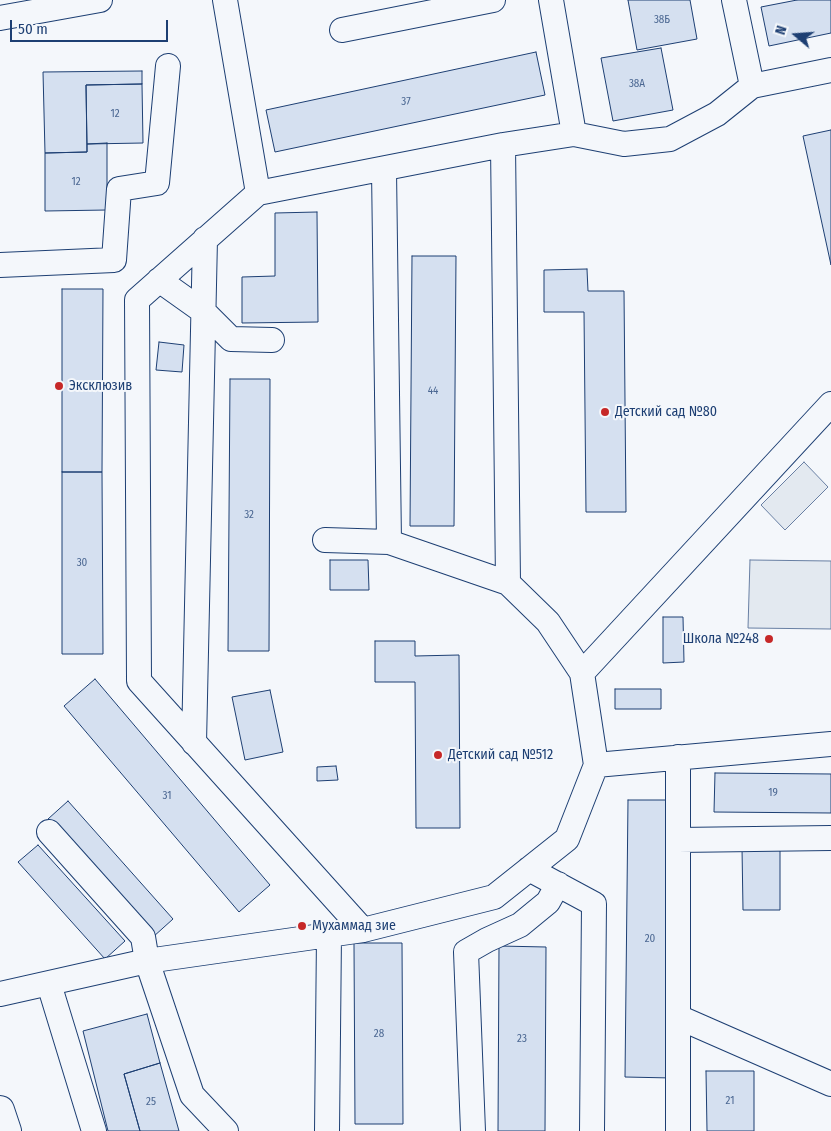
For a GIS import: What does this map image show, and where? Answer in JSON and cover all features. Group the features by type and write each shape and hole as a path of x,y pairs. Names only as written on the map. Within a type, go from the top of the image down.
{"main road":[{"path":"0,1110 7,1131"}],"street":[{"path":"0,18 100,0"},
{"path":"225,0 258,194"},
{"path":"342,30 493,0"},
{"path":"551,0 574,134"},
{"path":"734,0 752,86"},
{"path":"0,265 114,260 119,188 157,183 168,66"},
{"path":"363,930 139,681 137,300 258,194 503,145 574,134 624,144 670,139 717,114 752,86 831,70"},
{"path":"503,145 508,583"},
{"path":"384,170 388,542"},
{"path":"194,743 205,240"},
{"path":"159,280 204,312 231,339 272,340"},
{"path":"582,673 831,404"},
{"path":"0,994 147,961 363,930 494,897 567,839 596,765 582,673 548,622 508,583 388,542 325,540"},
{"path":"596,765 831,744"},
{"path":"678,758 678,1131"},
{"path":"49,832 144,937 147,961 192,1095 226,1131"},
{"path":"678,840 831,838"},
{"path":"529,869 594,904 592,1131"},
{"path":"473,1131 466,952 487,940 520,926 548,902 558,884"},
{"path":"327,1131 329,935"},
{"path":"49,984 94,1131"},
{"path":"678,1017 831,1084"}],"shaded area":[{"path":"804,462 828,487 785,530 761,505"},
{"path":"750,560 831,561 831,629 748,628"}],"building":[{"path":"628,0 690,0 697,39 637,50"},
{"path":"797,0 831,0 831,33 769,46 761,7"},
{"path":"661,48 673,110 613,121 601,58"},
{"path":"536,52 545,95 275,152 266,110"},
{"path":"142,71 142,84 86,85 87,152 45,153 43,72"},
{"path":"142,84 143,143 87,144 86,85"},
{"path":"831,130 831,265 803,136"},
{"path":"107,143 107,210 45,211 45,153 87,152 87,144"},
{"path":"317,212 318,322 242,323 242,277 275,276 275,213"},
{"path":"412,256 456,256 454,526 410,526"},
{"name":"Детский сад №80","path":"587,269 588,291 624,291 626,512 586,512 584,312 544,312 544,270"},
{"path":"62,289 103,289 102,472 62,472"},
{"path":"159,342 184,345 182,372 156,370"},
{"path":"230,379 270,379 269,651 228,651"},
{"path":"62,472 102,472 103,654 62,654"},
{"path":"330,560 368,560 369,590 330,590"},
{"path":"663,617 683,617 684,662 663,663"},
{"name":"Детский сад №512","path":"375,641 415,641 415,656 459,655 460,828 416,828 415,682 375,682"},
{"path":"95,679 270,885 239,912 64,706"},
{"path":"615,689 661,689 661,709 615,709"},
{"path":"270,690 283,752 245,760 232,697"},
{"path":"336,766 338,780 317,781 317,767"},
{"path":"715,773 831,774 831,813 714,812"},
{"path":"628,800 674,800 672,1078 625,1077"},
{"path":"68,801 173,919 153,937 48,819"},
{"path":"38,845 125,941 105,959 18,862"},
{"path":"780,847 780,910 743,910 742,848"},
{"path":"354,943 402,943 403,1124 355,1124"},
{"path":"499,946 546,947 545,1131 498,1131"},
{"path":"147,1014 160,1063 124,1074 140,1131 108,1131 83,1031"},
{"path":"160,1063 179,1131 140,1131 124,1074"},
{"path":"706,1071 754,1071 754,1131 707,1131"}],"place":[{"name":"Эксклюзив","path":"59,386"},
{"name":"Детский сад №80","path":"605,412"},
{"name":"Школа №248","path":"769,639"},
{"name":"Детский сад №512","path":"438,755"},
{"name":"Мухаммад зие","path":"302,926"}]}
